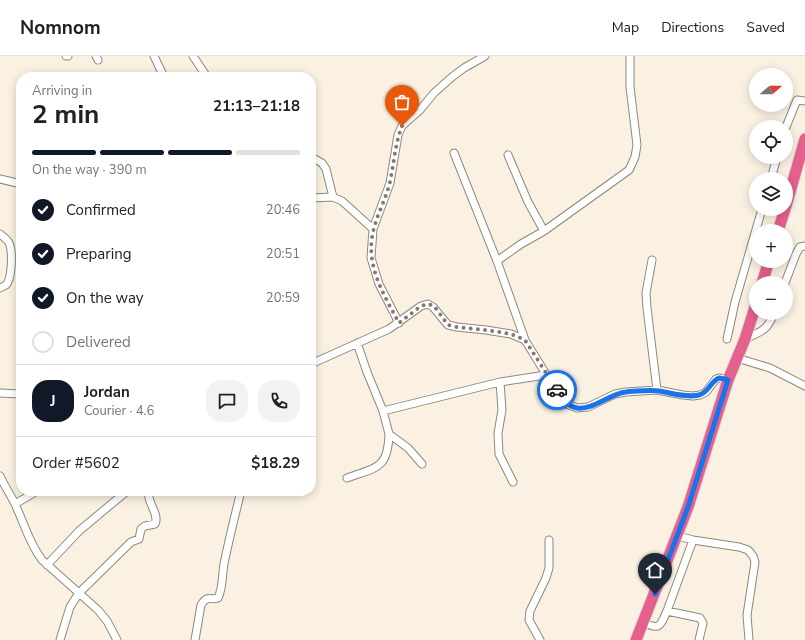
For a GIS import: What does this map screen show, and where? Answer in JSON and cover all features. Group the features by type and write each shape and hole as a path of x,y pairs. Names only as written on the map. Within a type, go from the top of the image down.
{"highway":[{"path":"793,183 805,139"},
{"path":"636,640 678,536 728,380 745,339 751,320"}],"street":[{"path":"154,56 162,72"},
{"path":"193,56 204,72"},
{"path":"399,323 379,284 371,258 374,229 390,183 398,135 402,126 420,110 434,93 464,68 485,56"},
{"path":"497,260 521,244 544,232 629,170 635,157 637,145 630,87 630,56"},
{"path":"789,120 797,100 805,101"},
{"path":"454,153 497,260 525,340 546,375 567,404 577,408 588,407 615,394 626,392 658,390 693,396 706,392 716,379 719,378 728,380"},
{"path":"508,155 528,202 544,232"},
{"path":"316,160 322,163 326,169 333,197"},
{"path":"0,179 16,183"},
{"path":"316,198 333,197 342,201 374,229"},
{"path":"727,338 735,302 760,216"},
{"path":"0,234 10,244 11,254 10,278 6,285 0,288"},
{"path":"788,276 800,247 805,246"},
{"path":"652,260 646,293 658,390"},
{"path":"316,362 399,323 421,306 428,304 434,306 448,325 511,334 525,340"},
{"path":"745,339 765,329 771,320"},
{"path":"347,478 380,465 386,458 389,434 383,411 357,343"},
{"path":"737,358 770,368 805,386"},
{"path":"383,411 500,382 546,375"},
{"path":"500,382 502,410 498,433 499,454 513,482"},
{"path":"0,394 16,394"},
{"path":"389,434 408,448 422,464"},
{"path":"1,479 15,504 29,539 38,554 47,565 98,610 107,621 117,640"},
{"path":"15,504 29,496"},
{"path":"47,565 79,531 121,496"},
{"path":"60,640 68,612 79,593 131,542 139,539 141,529 145,526 156,524 157,519 148,496"},
{"path":"196,640 200,605 208,598 218,598 220,593 230,531 240,496"},
{"path":"678,536 693,540 739,547 748,550 753,556 755,562 747,614 749,640"},
{"path":"540,640 529,620 530,611 546,578 549,568 549,540"},
{"path":"643,622 652,627 657,627 660,625 667,611 693,540"},
{"path":"667,611 700,618 703,623 699,640"}],"way so far":[{"path":"402,126 398,135 390,183 374,229 371,244 371,258 379,284 399,323 421,306 428,304 434,306 448,325 511,334 525,340 557,390"}],"route":[{"path":"557,390 567,404 577,408 588,407 615,394 626,392 658,390 683,395 700,395 706,392 716,379 719,378 728,380 688,507 655,594"}]}
